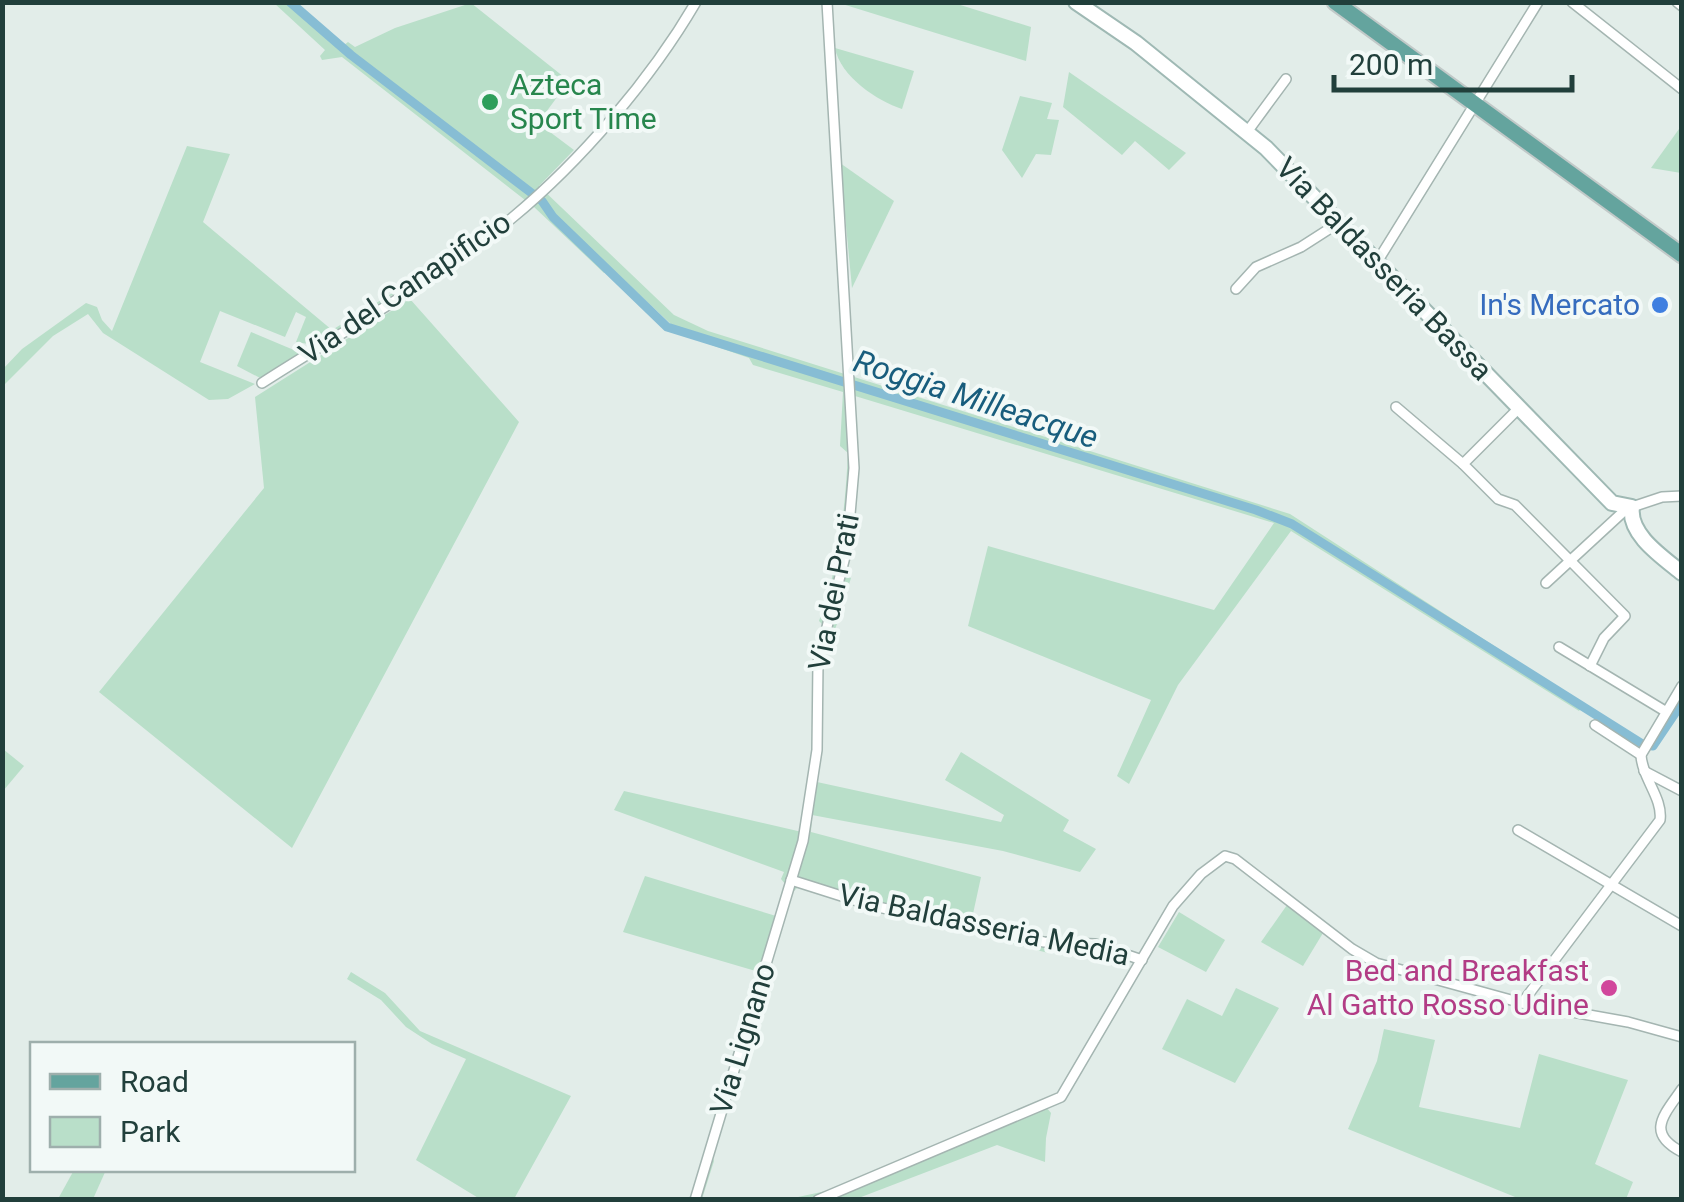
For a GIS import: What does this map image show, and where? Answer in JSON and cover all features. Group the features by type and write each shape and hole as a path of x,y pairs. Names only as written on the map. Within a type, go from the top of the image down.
{"main road":[{"path":"1335,2 1682,255"}],"street":[{"name":"Via del Canapificio","path":"262,383 462,255 533,199 644,79 696,2"},
{"name":"Via dei Prati","path":"791,880 802,841 817,750 818,662 846,549 854,468 827,2"},
{"name":"Via Baldasseria Bassa","path":"1076,2 1120,30 1248,132 1612,502 1627,511 1635,529 1682,574"},
{"path":"1377,262 1538,2"},
{"path":"1572,2 1682,88"},
{"name":"Via Baldasseria Bassa","path":"1248,132 1286,79"},
{"path":"1236,289 1256,267 1302,247 1340,222"},
{"path":"1396,406 1498,499 1515,504 1625,616 1604,638 1590,666"},
{"path":"1463,464 1519,408"},
{"path":"1546,583 1627,511 1662,497 1682,496"},
{"path":"1558,646 1665,711"},
{"path":"1522,1003 1660,820 1661,810 1643,770 1644,749 1682,686"},
{"path":"1596,724 1644,749"},
{"path":"1643,770 1682,791"},
{"path":"1518,830 1682,926"},
{"name":"Via Baldasseria Media","path":"791,880 873,906 1044,942 1095,944 1142,960 1181,895 1208,866 1228,856 1363,956 1394,970 1522,1003 1628,1022 1682,1037"},
{"name":"Via Lignano","path":"695,1200 791,880"},
{"path":"818,1200 1058,1100 1142,960"},
{"path":"1682,1088 1668,1108 1660,1132 1667,1144 1682,1152"}],"green space":[{"path":"274,3 296,3 343,46 348,42 355,47 395,28 471,3 569,81 538,123 574,150 539,186 674,315 708,331 1290,514 1584,704 1579,711 1291,531 1178,685 1129,784 1117,776 1151,700 968,626 988,546 1214,610 1274,523 855,396 858,476 846,576 851,578 831,643 826,640 821,665 817,782 1001,822 1004,815 945,780 961,752 1069,820 1063,831 1096,849 1080,872 1003,851 812,815 811,832 981,877 971,923 1037,940 1048,953 798,887 793,892 702,1199 691,1199 759,972 623,932 645,876 776,916 786,885 781,879 784,872 614,810 624,791 802,832 814,744 815,658 823,625 819,621 836,559 845,496 848,453 840,446 843,392 753,365 749,358 671,331 673,326 610,267 604,273 534,207 342,57 322,60 320,56 325,50"},
{"path":"839,3 954,3 1031,27 1026,61"},
{"path":"835,48 914,71 902,109 861,86 844,68"},
{"path":"1069,72 1186,153 1169,170 1135,141 1122,155 1063,107"},
{"path":"1020,96 1052,103 1047,119 1059,120 1051,155 1036,154 1022,178 1002,150"},
{"path":"1679,129 1681,173 1651,168"},
{"path":"187,146 230,154 203,222 332,330 440,264 315,345 296,342 306,317 296,312 285,337 220,311 200,362 255,384 228,399 209,400 103,333 88,314 53,336 3,386 3,369 22,349 86,303 97,307 112,331"},
{"path":"840,163 894,201 852,288"},
{"path":"410,299 519,422 292,848 99,692 264,488 255,397"},
{"path":"251,332 301,353 262,379 237,366"},
{"path":"3,749 24,766 3,791"},
{"path":"1287,905 1323,933 1303,966 1261,942"},
{"path":"1179,912 1225,940 1206,972 1158,947"},
{"path":"351,972 385,993 420,1031 571,1096 514,1199 480,1199 416,1160 466,1059 406,1027 381,1000 347,979"},
{"path":"1236,988 1279,1008 1235,1083 1162,1049 1187,999 1222,1016"},
{"path":"1384,1029 1435,1040 1419,1107 1520,1128 1539,1054 1628,1080 1595,1164 1633,1182 1626,1199 1520,1199 1348,1129 1377,1061"},
{"path":"1047,1108 1051,1113 1045,1162 997,1145 856,1199 784,1200 840,1188 843,1195"},
{"path":"73,1172 105,1172 93,1199 58,1199"}],"waterway":[{"name":"Roggia Milleacque","path":"290,2 351,55 542,201 553,217 667,327 1292,524 1644,745 1653,746 1682,703"}],"place":[{"name":"Azteca Sport Time","path":"490,102"},
{"name":"In's Mercato","path":"1660,305"},
{"name":"Bed and Breakfast Al Gatto Rosso Udine","path":"1609,988"}]}
